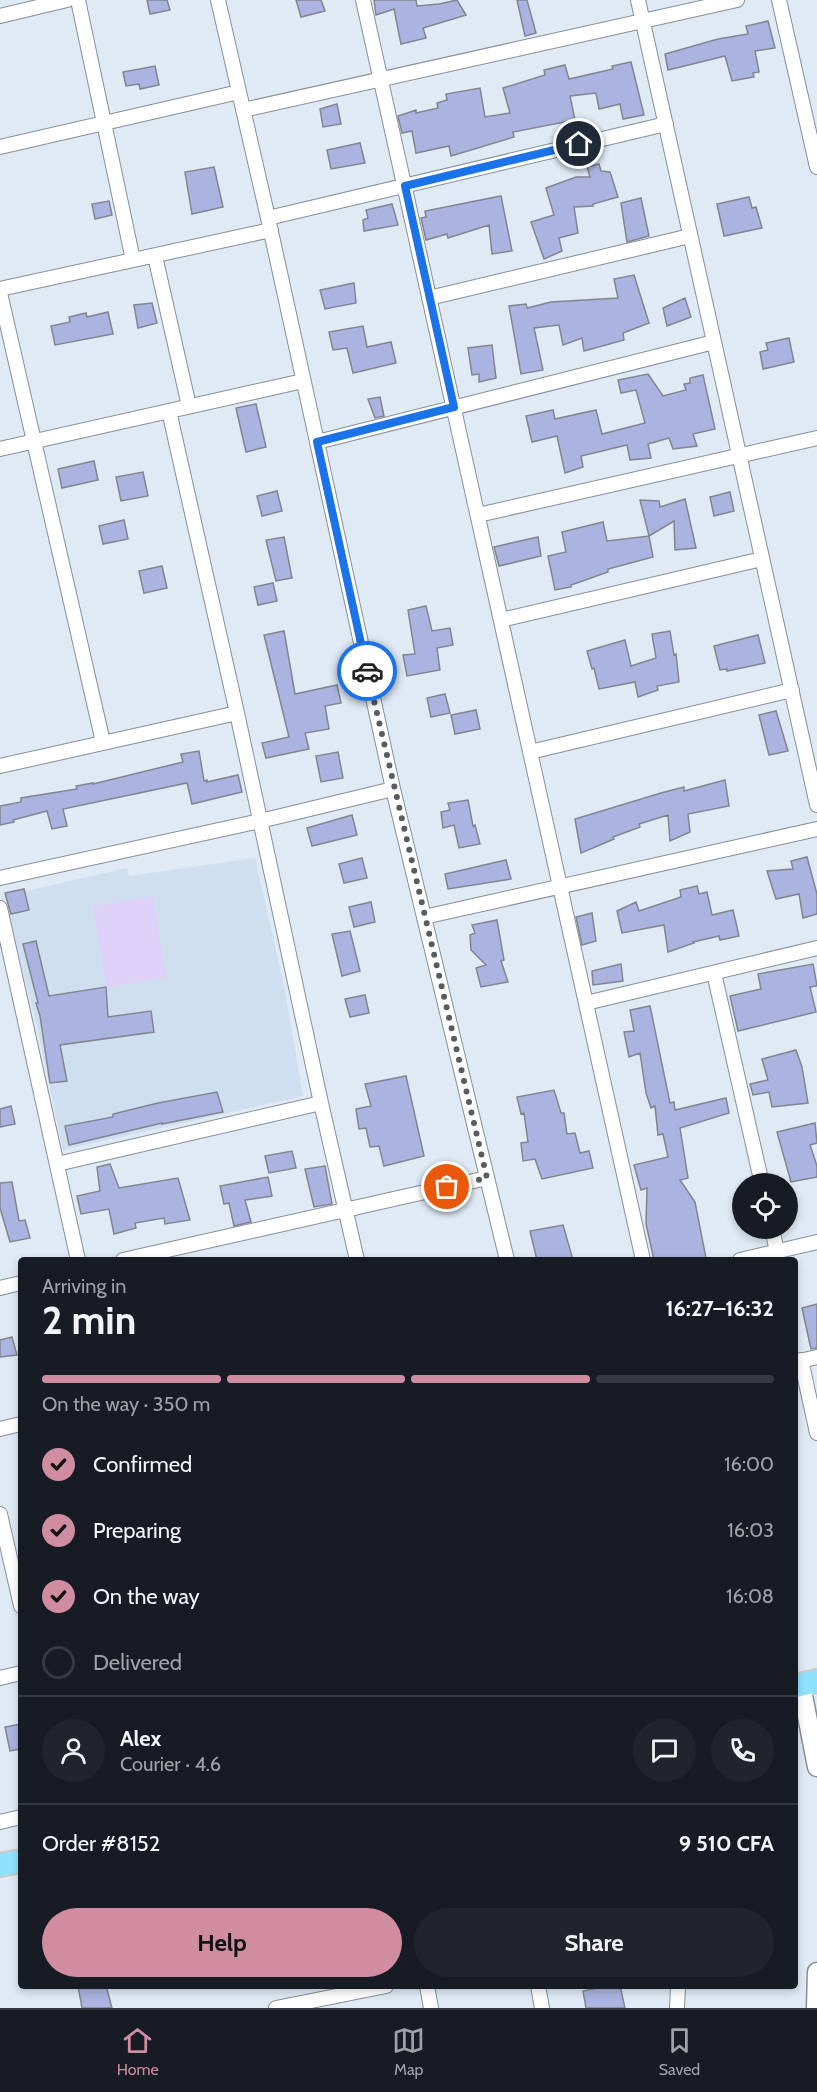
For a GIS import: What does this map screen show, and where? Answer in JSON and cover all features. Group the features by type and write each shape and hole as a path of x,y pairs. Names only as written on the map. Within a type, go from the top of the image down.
{"main road":[{"path":"0,1865 18,1862"}],"street":[{"path":"0,16 67,0"},
{"path":"78,0 133,260"},
{"path":"218,0 270,224 393,789 506,1257"},
{"path":"363,0 642,1257"},
{"path":"638,0 817,805"},
{"path":"243,110 737,0"},
{"path":"779,0 817,167"},
{"path":"0,147 239,92"},
{"path":"103,742 0,291 155,256 405,186 666,124"},
{"path":"429,298 690,236"},
{"path":"155,256 189,406"},
{"path":"317,442 714,342"},
{"path":"0,448 303,381"},
{"path":"169,411 356,1257"},
{"path":"477,515 817,438"},
{"path":"501,620 762,559"},
{"path":"530,752 792,690"},
{"path":"0,766 237,713"},
{"path":"0,878 260,821 393,789"},
{"path":"424,917 817,829"},
{"path":"0,908 77,1257"},
{"path":"586,1003 817,948"},
{"path":"714,973 759,1173"},
{"path":"57,1164 321,1103"},
{"path":"136,1257 487,1178"},
{"path":"774,1239 777,1252"},
{"path":"754,1257 817,1242"},
{"path":"0,1288 18,1284"},
{"path":"817,1357 798,1361 817,1433"},
{"path":"0,1429 18,1425"},
{"path":"0,1514 18,1593"},
{"path":"0,1678 18,1674"},
{"path":"804,1684 817,1767"},
{"path":"0,1822 18,1818"},
{"path":"816,2008 817,1972"},
{"path":"276,2008 371,1989"},
{"path":"428,1989 431,2008"},
{"path":"539,1989 542,2008"},
{"path":"677,2008 678,1989"}],"shaded area":[{"path":"255,858 285,991 303,1096 63,1150 37,1027 4,896 127,868 129,876"},
{"path":"153,896 166,977 106,987 93,906"}],"building":[{"path":"147,0 167,0 170,10 150,14"},
{"path":"296,0 321,0 325,11 301,17"},
{"path":"374,0 416,0 417,6 457,0 466,15 423,28 426,38 401,44 394,9 376,15"},
{"path":"517,0 527,0 536,33 525,36"},
{"path":"768,21 775,48 755,51 759,72 753,73 754,77 732,81 725,56 668,70 665,54 718,39 748,34 746,26"},
{"path":"631,62 644,115 623,119 620,104 599,109 596,93 570,96 575,120 513,132 514,137 451,156 449,146 416,153 412,131 402,133 398,116 416,110 416,113 438,108 437,103 447,100 446,94 480,88 485,117 510,113 503,88 545,75 544,70 565,65 569,79 613,69 612,66"},
{"path":"155,66 159,85 140,89 139,84 126,86 123,72"},
{"path":"337,104 341,124 323,127 320,109"},
{"path":"360,143 365,163 331,169 327,150"},
{"path":"599,164 601,171 610,172 618,197 593,204 593,206 574,207 578,233 559,238 562,251 544,259 531,222 554,215 546,188 576,177 590,177 587,167"},
{"path":"214,167 223,207 192,214 185,172"},
{"path":"501,196 512,251 492,254 489,225 448,238 447,234 426,240 421,218 426,217 425,211"},
{"path":"749,197 752,208 756,207 762,228 724,236 717,204"},
{"path":"641,198 649,236 627,242 621,203"},
{"path":"109,201 112,215 95,219 92,204"},
{"path":"392,204 398,225 364,231 363,220 368,218 366,210"},
{"path":"634,275 649,323 623,333 624,340 584,351 582,338 563,345 559,325 534,328 543,370 521,374 509,306 526,304 527,308 551,302 618,298 614,279"},
{"path":"354,283 356,303 325,309 320,290"},
{"path":"685,298 691,317 667,326 663,308"},
{"path":"152,303 157,323 138,328 134,305"},
{"path":"108,312 113,334 55,345 51,326 70,322 69,317 86,313 87,317"},
{"path":"363,326 367,347 391,342 396,363 353,373 347,348 333,350 329,332"},
{"path":"789,338 794,362 763,369 760,352 768,350 766,343"},
{"path":"492,345 496,378 479,382 479,374 472,375 468,348"},
{"path":"648,374 663,396 686,390 684,384 690,383 690,378 703,375 715,429 693,434 697,446 673,449 669,438 648,444 651,458 630,460 627,445 581,456 583,467 565,473 557,436 532,442 526,416 553,410 555,419 596,410 602,434 645,423 636,390 621,393 618,380"},
{"path":"380,397 384,416 375,418 368,399"},
{"path":"256,404 266,447 246,452 236,408"},
{"path":"94,461 98,480 62,488 58,469"},
{"path":"143,472 148,496 121,501 116,477"},
{"path":"277,491 282,511 262,516 257,496"},
{"path":"730,492 734,511 714,516 710,497"},
{"path":"685,499 696,548 675,550 674,521 649,536 640,500 659,501 660,507"},
{"path":"124,520 128,539 103,544 99,526"},
{"path":"603,522 607,541 649,536 653,557 608,569 608,572 571,585 571,587 555,590 548,556 566,552 562,532"},
{"path":"284,537 292,578 276,581 266,540"},
{"path":"538,537 541,556 499,566 494,547"},
{"path":"162,566 167,588 144,593 139,571"},
{"path":"273,583 277,601 258,605 254,587"},
{"path":"426,606 432,631 450,628 453,645 437,648 440,670 407,676 403,655 415,654 408,610"},
{"path":"284,631 295,694 337,685 341,703 325,706 329,729 305,733 309,749 266,758 262,743 289,737 264,635"},
{"path":"670,631 674,655 676,654 679,682 657,686 658,690 638,697 635,682 599,689 587,651 625,640 631,666 656,658 652,634"},
{"path":"758,635 765,663 727,671 727,669 720,670 714,646"},
{"path":"445,694 450,713 431,717 427,698"},
{"path":"476,710 480,729 455,734 451,715"},
{"path":"776,711 788,751 769,755 759,715"},
{"path":"199,751 204,781 238,775 242,792 192,804 187,783 63,809 67,826 52,829 47,811 0,825 0,806 21,802 21,798 77,789 76,786 183,762 181,754"},
{"path":"338,752 343,778 321,782 316,756"},
{"path":"725,780 729,806 688,814 690,832 670,841 668,815 639,824 640,827 581,853 575,819 684,787 684,791"},
{"path":"468,800 473,826 475,825 480,844 459,848 454,825 443,828 441,812 450,810 448,803"},
{"path":"352,815 357,835 312,846 307,828"},
{"path":"807,857 817,894 817,914 803,918 799,894 776,899 767,871 793,869 791,861"},
{"path":"362,858 367,878 344,883 339,864"},
{"path":"506,860 511,879 448,889 445,874"},
{"path":"697,886 699,894 707,892 712,915 733,910 739,936 720,940 719,936 693,942 668,952 664,925 622,933 617,911 636,902 639,911 681,897 680,890"},
{"path":"24,889 29,910 11,914 5,893"},
{"path":"371,902 375,922 354,927 349,907"},
{"path":"592,913 596,941 582,945 576,917"},
{"path":"497,920 504,960 501,961 508,982 481,987 476,968 486,965 471,950 470,935 475,933 472,925"},
{"path":"350,931 360,971 342,976 332,934"},
{"path":"36,941 49,996 106,987 108,1017 151,1011 154,1032 60,1045 67,1081 50,1083 36,1003 38,1003 23,944"},
{"path":"621,964 623,981 593,985 592,971"},
{"path":"813,964 817,986 810,987 816,1012 738,1031 730,996 761,989 758,974"},
{"path":"365,995 369,1013 350,1017 345,999"},
{"path":"650,1006 670,1103 674,1102 675,1110 726,1098 729,1113 680,1128 688,1178 680,1180 695,1202 706,1257 653,1257 646,1224 647,1188 641,1190 634,1165 668,1157 663,1134 658,1135 655,1106 651,1108 646,1093 640,1053 629,1057 624,1032 634,1031 630,1010"},
{"path":"796,1050 802,1067 808,1103 772,1107 769,1092 753,1095 750,1084 768,1080 762,1059"},
{"path":"406,1076 424,1156 384,1166 379,1146 370,1147 366,1128 359,1129 356,1109 371,1106 365,1084"},
{"path":"554,1090 561,1113 564,1113 567,1134 575,1133 580,1153 589,1151 593,1168 542,1179 535,1159 523,1161 521,1143 528,1142 524,1113 521,1114 517,1097"},
{"path":"217,1092 223,1112 162,1123 69,1145 65,1126 113,1117 113,1114 158,1103"},
{"path":"11,1106 15,1124 0,1127 0,1109"},
{"path":"815,1123 817,1143 810,1145 817,1166 817,1177 798,1181 798,1173 788,1173 777,1132"},
{"path":"292,1151 296,1168 269,1173 265,1156"},
{"path":"110,1164 119,1188 178,1178 190,1220 165,1224 164,1218 135,1223 136,1228 114,1234 109,1209 81,1214 77,1196 100,1191 97,1167"},
{"path":"325,1166 332,1204 314,1207 305,1169"},
{"path":"268,1177 272,1196 245,1200 251,1222 234,1226 229,1203 224,1204 220,1186"},
{"path":"12,1182 19,1221 25,1220 30,1238 10,1242 0,1208 0,1183"},
{"path":"563,1225 572,1257 536,1257 530,1231"},
{"path":"817,1304 817,1348 811,1349 802,1308"},
{"path":"12,1337 17,1355 0,1357 0,1340"},
{"path":"18,1725 18,1750 10,1751 5,1727"},
{"path":"79,1989 107,1989 112,2008 82,2008"},
{"path":"621,1989 625,2008 586,2008 583,1991"}],"way so far":[{"path":"367,671 393,789 487,1178 447,1187"}],"route":[{"path":"367,671 317,442 454,407 405,186 579,144"}]}
